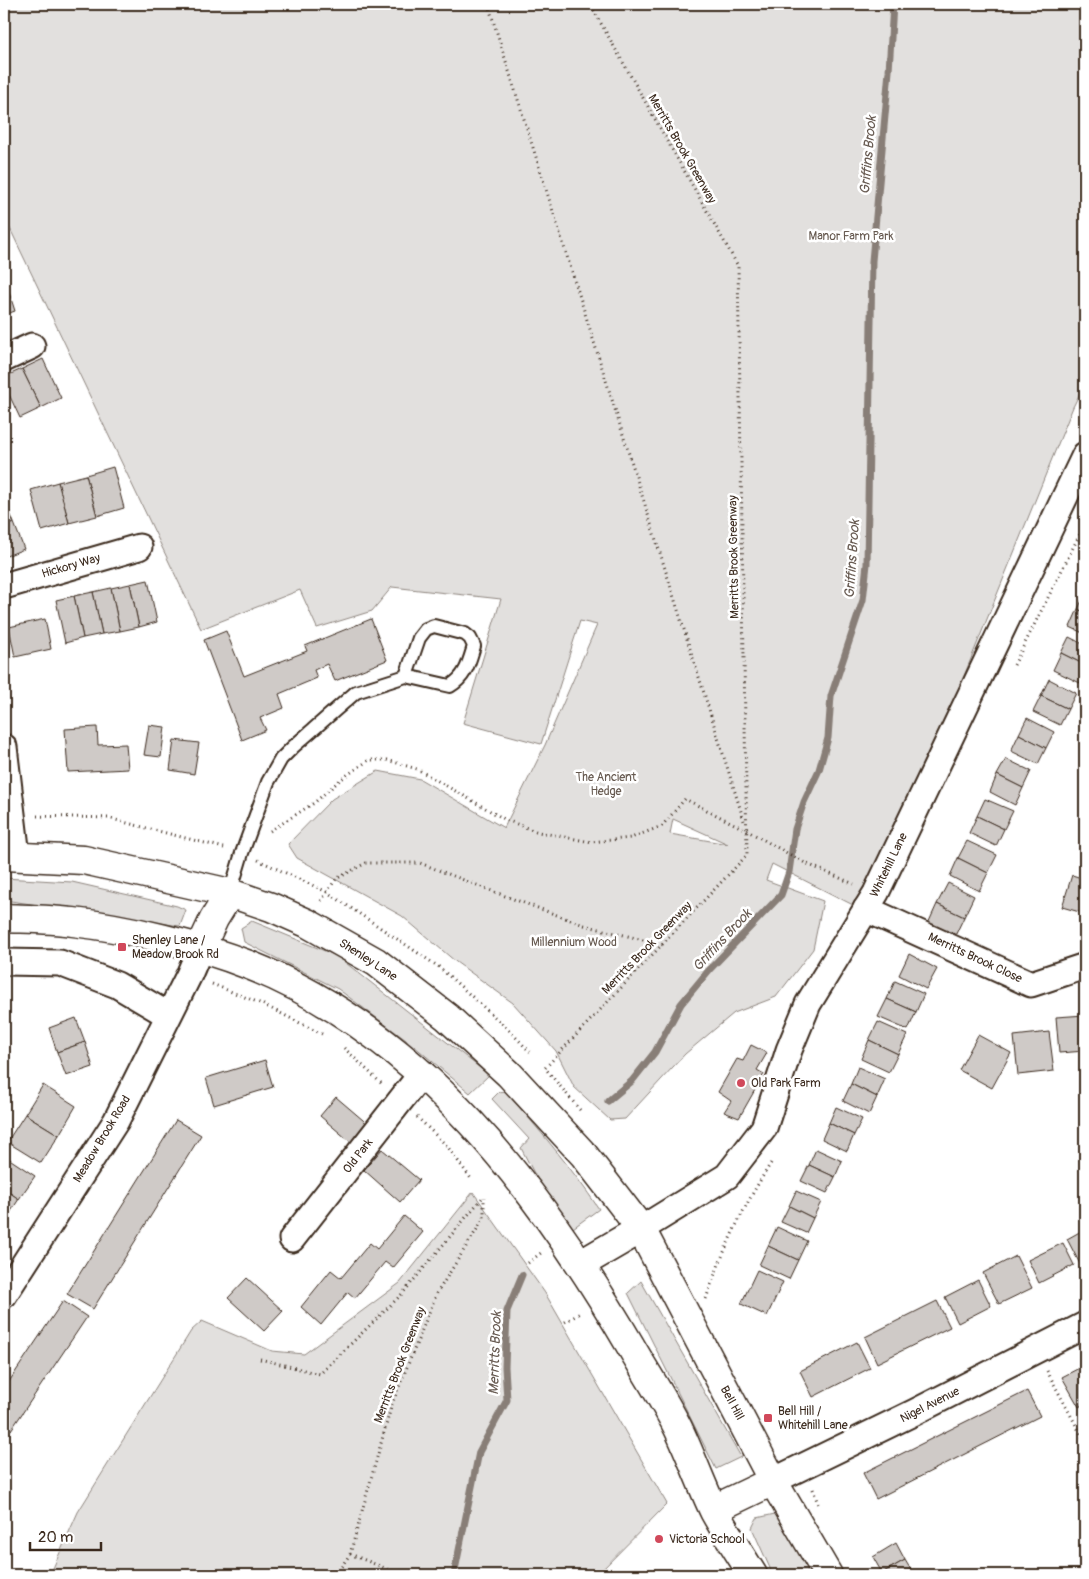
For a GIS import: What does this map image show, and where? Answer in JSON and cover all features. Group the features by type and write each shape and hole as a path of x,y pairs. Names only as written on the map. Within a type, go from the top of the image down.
{"main road":[{"name":"Shenley Lane","path":"10,856 84,860 230,893 271,906 307,923 376,962 447,1017 509,1074 584,1155 641,1229"},
{"path":"200,949 214,918 230,893"},
{"path":"4,918 73,922 141,934 248,964 289,982 325,1002 370,1031 422,1073 500,1154 562,1236 603,1300 678,1428 715,1512 753,1575"},
{"path":"580,1264 641,1229"},
{"name":"Bell Hill","path":"641,1229 773,1481 828,1575"},
{"path":"715,1512 727,1503 773,1481"}],"street":[{"path":"4,359 32,346"},
{"name":"Whitehill Lane","path":"641,1229 727,1176 764,1128 789,1050 808,1004 871,901 1085,455"},
{"name":"Hickory Way","path":"4,586 139,547"},
{"path":"4,748 12,815 10,856"},
{"name":"Merritts Brook Close","path":"871,901 1031,984 1085,966"},
{"name":"Meadow Brook Road","path":"4,1295 116,1122 200,949"},
{"path":"4,962 60,963 117,985 168,1015"},
{"name":"Old Park","path":"292,1239 422,1073"},
{"name":"Nigel Avenue","path":"773,1481 915,1412 1085,1325"}],"lane":[{"path":"230,893 242,853 268,782 281,759 356,692 406,676 450,686 459,681 465,673 474,646 470,638 465,634 434,626 426,629 420,638 406,676"}],"path":[{"path":"488,4 746,830"},
{"name":"Merritts Brook Greenway","path":"545,1068 747,855 738,266 590,4"},
{"path":"12,815 108,818 242,853 267,833 314,803 340,780 369,760 387,760 417,769 498,816 530,829 591,842 631,838 662,826 685,799 746,830 871,901"},
{"path":"307,923 336,879 366,863 420,863 584,925 663,945"},
{"path":"189,975 262,1004 330,1038"},
{"path":"338,1042 447,1146 472,1180"},
{"name":"Merritts Brook Greenway","path":"260,1359 320,1374 403,1293 484,1197 484,1218 437,1293 392,1404 350,1554 336,1575"},
{"path":"1036,1351 1085,1442"},
{"path":"350,1554 402,1575"}],"green space":[{"path":"4,4 1085,4 1085,383 1073,407 876,893 859,908 772,864 766,880 823,901 813,949 776,997 734,1013 685,1054 625,1119 610,1120 574,1087 556,1051 513,1003 456,962 402,916 297,858 288,844 332,799 378,771 420,779 504,828 545,745 597,625 580,621 541,744 463,723 501,599 392,587 372,611 317,628 300,590 201,629 4,216","holes":["673,819 728,844 670,834"]},
{"path":"4,878 72,882 177,906 186,910 180,926 4,900"},
{"path":"252,921 337,956 489,1075 470,1093 414,1046 338,989 244,942 241,928"},
{"path":"505,1091 554,1148 599,1209 573,1228 535,1175 521,1148 529,1139 492,1099 499,1092"},
{"path":"473,1192 545,1293 667,1504 597,1575 50,1575 78,1512 191,1331 202,1321 272,1351 304,1354 400,1283"},
{"path":"641,1281 741,1457 716,1469 628,1293"},
{"path":"779,1513 812,1575 773,1575 752,1528 757,1518"}],"building":[{"path":"4,277 15,311 4,315"},
{"path":"43,359 61,398 41,408 22,369"},
{"path":"22,369 41,408 20,418 4,384 4,377"},
{"path":"113,467 124,508 97,516 86,475"},
{"path":"86,475 97,516 69,523 58,482"},
{"path":"58,482 69,523 42,531 31,490"},
{"path":"4,498 14,523 4,527"},
{"path":"14,523 24,549 4,557 4,527"},
{"path":"148,580 157,622 139,627 130,584"},
{"path":"130,584 139,627 120,631 111,588"},
{"path":"111,588 120,631 102,634 93,592"},
{"path":"93,592 102,634 83,638 74,596"},
{"path":"1085,594 1085,613 1078,609"},
{"path":"74,596 83,638 65,643 56,600"},
{"path":"1078,609 1085,613 1085,634 1070,627"},
{"path":"45,619 51,649 15,657 9,627"},
{"path":"371,619 387,660 335,681 327,664 314,670 317,678 279,694 284,708 260,718 266,730 242,740 204,640 226,631 244,676 307,651 305,646"},
{"path":"1069,637 1085,645 1085,665 1061,653"},
{"path":"1061,653 1085,665 1085,672 1080,683 1053,670"},
{"path":"1049,679 1076,693 1068,709 1041,696"},
{"path":"1041,696 1068,709 1060,725 1033,712"},
{"path":"1027,718 1054,732 1046,748 1019,734"},
{"path":"149,725 165,727 161,757 144,755"},
{"path":"97,727 98,745 126,744 128,769 68,772 65,729"},
{"path":"1019,734 1046,748 1038,764 1011,751"},
{"path":"174,740 199,743 194,774 170,770"},
{"path":"1006,759 1031,771 1023,788 997,775"},
{"path":"997,775 1023,788 1015,805 990,792"},
{"path":"985,799 1013,811 1004,829 977,816"},
{"path":"977,816 1004,829 996,846 969,833"},
{"path":"967,841 997,855 988,873 958,858"},
{"path":"958,858 988,873 979,891 950,876"},
{"path":"1072,875 1085,879 1085,906 1083,913 1062,907"},
{"path":"948,883 974,896 964,917 937,904"},
{"path":"937,904 964,917 954,938 927,926"},
{"path":"909,954 937,969 926,989 899,975"},
{"path":"895,981 924,994 916,1012 887,999"},
{"path":"887,999 916,1012 908,1030 878,1017"},
{"path":"1085,1015 1085,1051 1059,1053 1056,1017"},
{"path":"76,1018 85,1042 57,1052 49,1028"},
{"path":"878,1022 907,1035 898,1054 869,1040"},
{"path":"1049,1032 1054,1071 1018,1075 1014,1036"},
{"path":"978,1035 1011,1053 992,1088 959,1070"},
{"path":"869,1040 898,1054 889,1072 861,1059"},
{"path":"85,1042 93,1067 66,1076 57,1052"},
{"name":"Old Park Farm","path":"751,1045 767,1053 757,1070 764,1074 739,1118 724,1112 731,1101 718,1092 737,1059 743,1061"},
{"path":"265,1060 273,1087 214,1105 206,1078"},
{"path":"858,1067 885,1079 877,1097 851,1084"},
{"path":"851,1084 877,1097 869,1114 843,1101"},
{"path":"43,1085 76,1106 59,1135 25,1114"},
{"path":"336,1097 370,1126 354,1145 320,1116"},
{"path":"836,1107 862,1119 854,1135 829,1123"},
{"path":"25,1114 59,1135 41,1163 7,1142"},
{"path":"176,1120 201,1135 93,1309 67,1294"},
{"path":"829,1123 854,1135 847,1151 822,1139"},
{"path":"382,1149 419,1180 400,1202 364,1170"},
{"path":"816,1149 842,1161 835,1177 809,1165"},
{"path":"5,1156 35,1176 19,1199 4,1189"},
{"path":"809,1165 835,1177 827,1193 801,1181"},
{"path":"4,1189 19,1199 4,1222"},
{"path":"796,1191 821,1202 813,1218 789,1206"},
{"path":"789,1206 813,1218 806,1233 781,1222"},
{"path":"404,1216 423,1232 393,1268 385,1262 355,1298 348,1292 321,1325 301,1307 331,1270 341,1278 370,1243 377,1249"},
{"path":"777,1227 807,1241 798,1260 768,1246"},
{"path":"1085,1229 1085,1261 1080,1264 1067,1239"},
{"path":"1063,1243 1074,1265 1039,1283 1028,1260"},
{"path":"768,1246 798,1260 789,1279 759,1265"},
{"path":"1016,1256 1032,1288 999,1304 983,1273"},
{"path":"757,1270 783,1282 767,1316 741,1304"},
{"path":"247,1278 283,1311 264,1331 228,1298"},
{"path":"978,1280 991,1306 958,1323 945,1297"},
{"path":"63,1301 87,1317 11,1430 4,1425 4,1389"},
{"path":"937,1301 950,1327 877,1363 865,1337"},
{"path":"857,1342 870,1368 813,1397 800,1371"},
{"path":"1085,1365 1085,1403 1079,1407 1062,1377"},
{"path":"1027,1391 1040,1416 876,1499 863,1473"},
{"path":"896,1543 905,1560 882,1573 873,1557"},
{"path":"905,1560 914,1575 883,1575 882,1573"}],"waterway":[{"name":"Griffins Brook","path":"608,1101 632,1081 655,1052 681,1004 710,969 781,895 789,872 795,829 804,802 819,770 828,738 831,696 863,600 867,564 872,261 893,4"},
{"name":"Merritts Brook","path":"454,1575 479,1452 507,1400 505,1367 507,1311 522,1275"}],"place":[{"name":"Shenley Lane / Meadow Brook Rd","path":"122,947"},
{"name":"Old Park Farm","path":"741,1083"},
{"name":"Bell Hill / Whitehill Lane","path":"768,1418"},
{"name":"Victoria School","path":"659,1539"}],"park label":[{"name":"Manor Farm Park","path":"851,236"},
{"name":"The Ancient Hedge","path":"606,784"},
{"name":"Millennium Wood","path":"574,942"}]}
